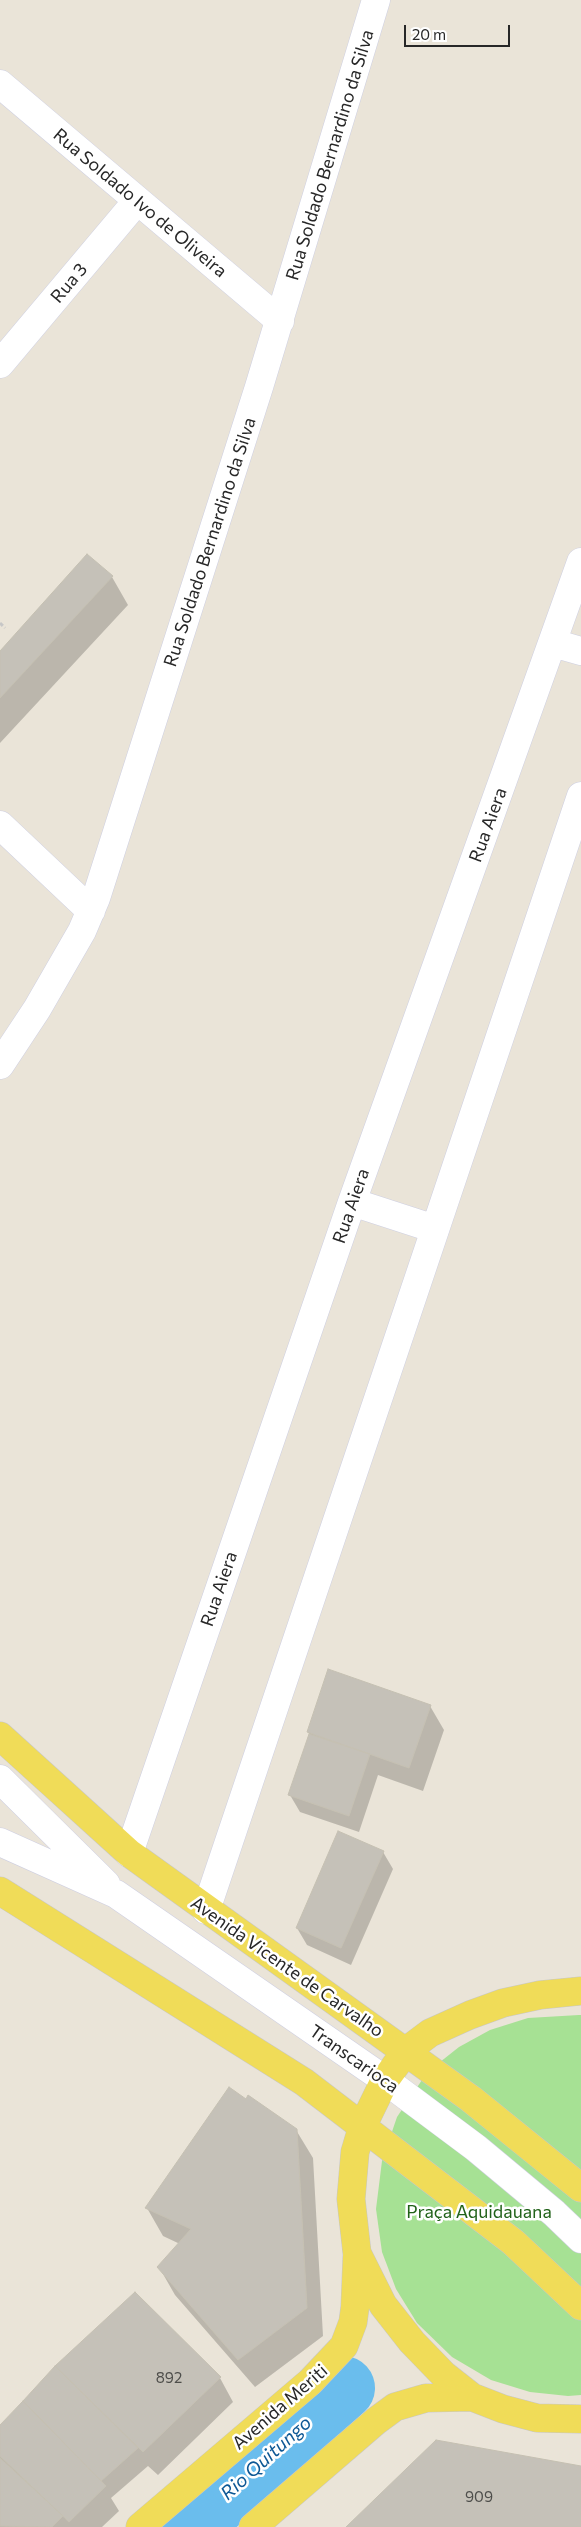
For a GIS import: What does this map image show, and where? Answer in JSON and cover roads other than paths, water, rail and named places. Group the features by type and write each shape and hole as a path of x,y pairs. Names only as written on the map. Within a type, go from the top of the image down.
{"main road":[{"name":"Avenida Vicente de Carvalho","path":"0,1736 128,1852 471,2099 581,2188"},
{"path":"0,1892 304,2082 363,2125 512,2242 581,2306"},
{"path":"581,1991 540,1995 503,2003 430,2033 406,2051 385,2080 363,2125 355,2152 352,2199 357,2253 383,2305 412,2342 444,2375 472,2397 503,2409 537,2418 581,2419"},
{"name":"Avenida Meriti","path":"140,2527 310,2382 344,2346 353,2322 357,2253"},
{"path":"253,2527 376,2421 395,2407 426,2398 472,2397"}],"street":[{"name":"Rua Soldado Bernardino da Silva","path":"0,1065 37,1009 91,911 109,861 280,321 376,0"},
{"name":"Rua Soldado Ivo de Oliveira","path":"0,84 280,321"},
{"name":"Rua 3","path":"0,364 137,201"},
{"name":"Rua Aiera","path":"128,1852 352,1202 581,562"},
{"path":"553,643 581,651"},
{"path":"206,1910 581,796"},
{"path":"0,825 91,911"},
{"path":"352,1202 435,1229"},
{"name":"Transcarioca","path":"0,1779 116,1894 385,2080 476,2148 581,2238"},
{"name":"Transcarioca","path":"0,1842 116,1894"}],"waterway":[{"name":"Rio Quitungo","path":"189,2527 343,2388"}],"park label":[{"name":"Praça Aquidauana","path":"479,2212"}]}
